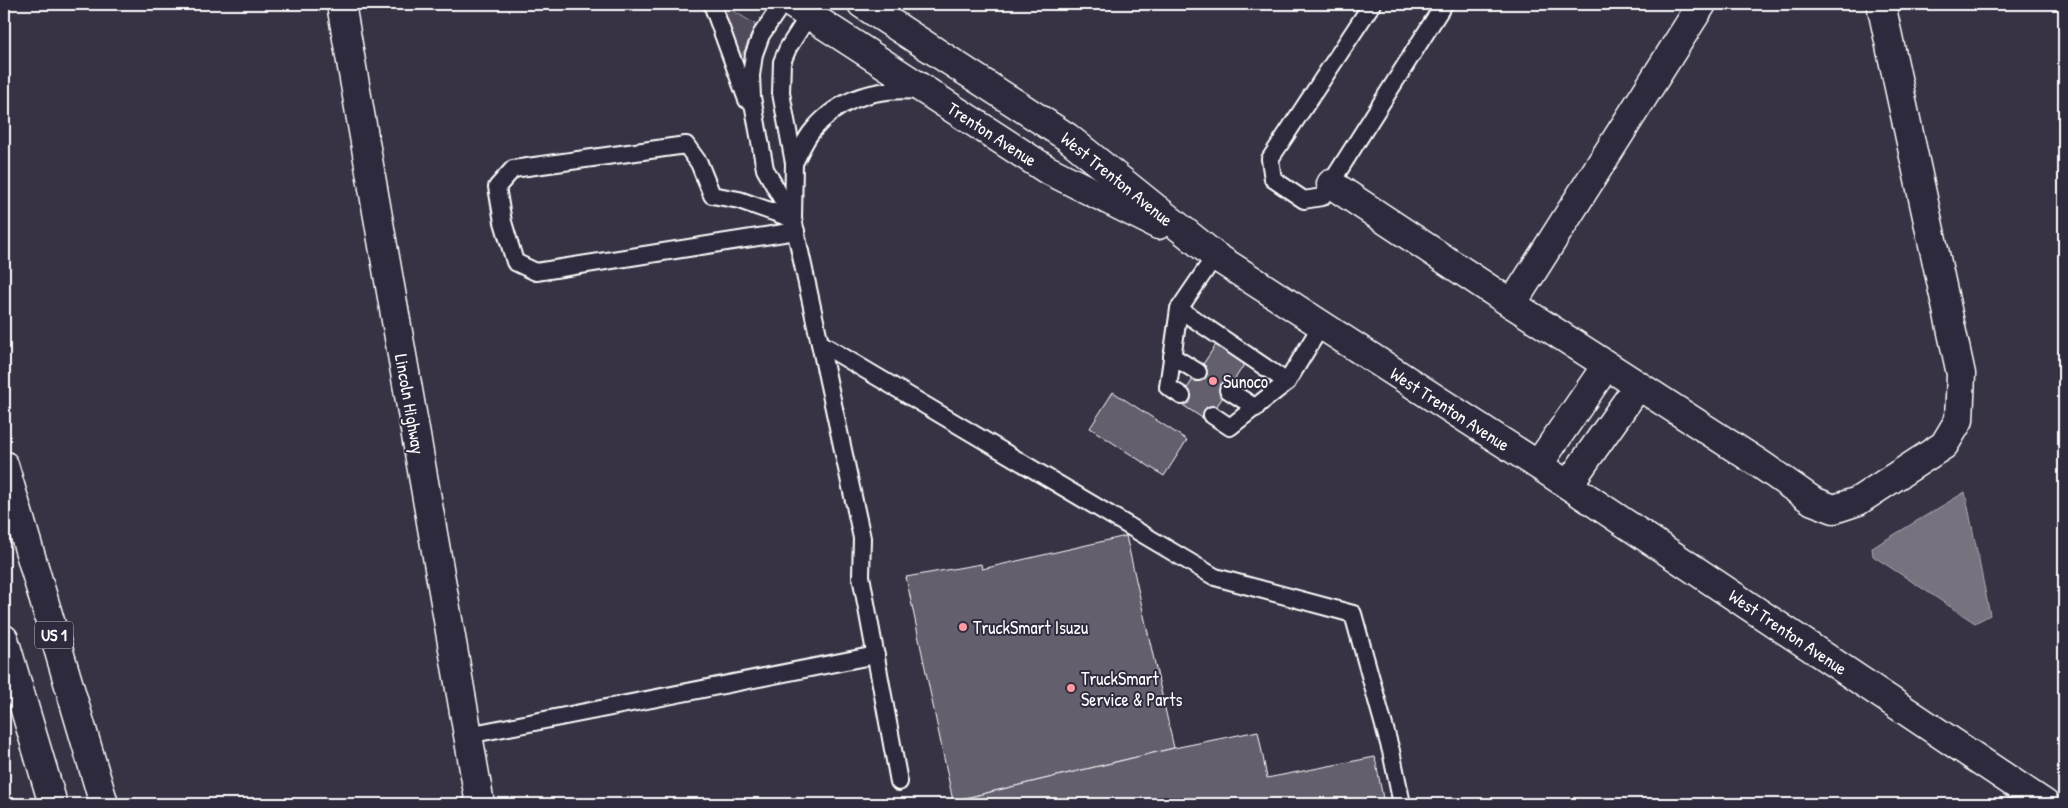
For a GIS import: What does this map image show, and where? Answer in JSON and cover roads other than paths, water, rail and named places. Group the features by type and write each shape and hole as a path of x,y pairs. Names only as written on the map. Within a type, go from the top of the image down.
{"main road":[{"name":"Lincoln Highway","path":"341,4 480,804"},
{"name":"West Trenton Avenue","path":"862,4 1067,137 1208,251 1538,466 2045,804"},
{"path":"1512,304 1702,4"},
{"path":"1331,184 1813,501 1834,509 1858,502 1944,445 1959,420 1962,399 1961,374 1881,4"},
{"name":"Trenton Avenue","path":"804,7 926,91 1046,169 1208,251"},
{"path":"1538,466 1606,366"},
{"path":"1568,486 1638,386"},
{"name":"US 1","path":"4,465 104,804"},
{"path":"4,639 53,804"}],"lane":[{"path":"712,4 759,132"},
{"path":"782,4 761,35 754,54 751,76 752,97 765,169 794,225"},
{"path":"1372,4 1270,159 1273,179 1304,200 1322,197 1444,4"},
{"path":"804,7 782,62 780,77 781,93 794,163 794,225 862,538 861,576 899,782"},
{"path":"794,163 811,132 825,117 843,104 865,94 886,90 926,91"},
{"path":"686,145 699,162 712,195 739,200 794,225 536,272 514,262 503,222 497,187 512,169 686,145"},
{"path":"1182,396 1168,387 1179,309 1208,251"},
{"path":"1179,309 1286,382"},
{"path":"1212,415 1230,427 1256,408 1286,382 1322,326"},
{"path":"820,343 1215,577 1353,614 1392,751 1402,804"},
{"path":"1172,356 1198,372"},
{"path":"1228,390 1256,408"},
{"path":"468,735 876,655"}],"place":[{"name":"Sunoco","path":"1213,381"},
{"name":"TruckSmart Isuzu","path":"963,627"},
{"name":"TruckSmart Service & Parts","path":"1071,688"}]}
